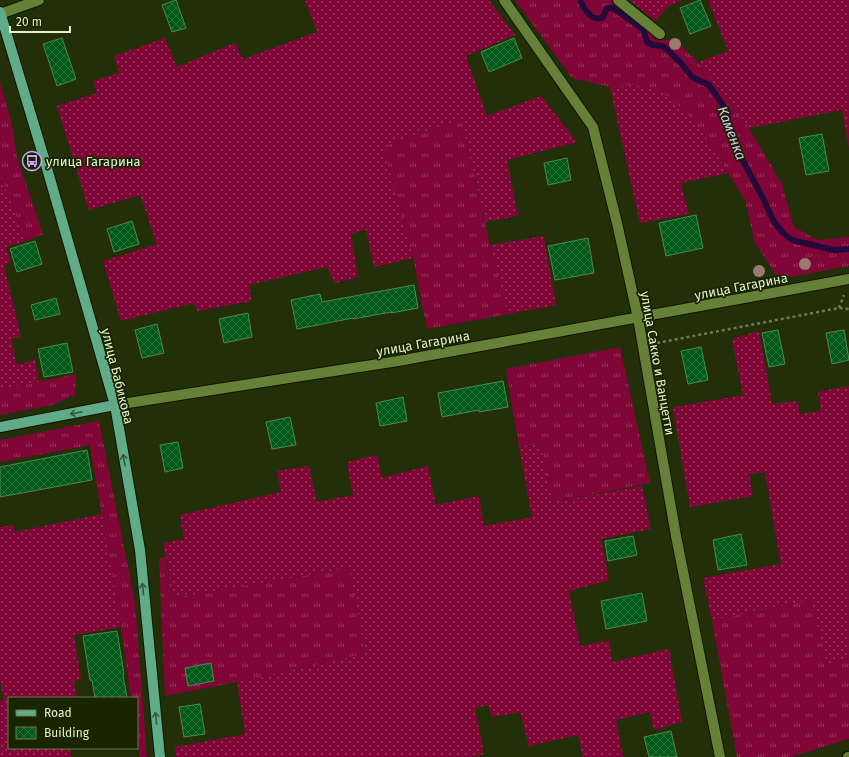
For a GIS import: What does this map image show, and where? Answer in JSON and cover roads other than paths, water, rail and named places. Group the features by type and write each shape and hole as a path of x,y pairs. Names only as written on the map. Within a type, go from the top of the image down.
{"main road":[{"name":"улица Бабикова","path":"0,14 115,405 140,550 160,757"},
{"name":"улица Гагарина","path":"0,427 115,405"}],"street":[{"path":"0,14 39,0"},
{"name":"улица Сакко и Ванцетти","path":"504,0 593,127 638,318 676,536 720,757"},
{"path":"618,0 660,34"},
{"name":"улица Гагарина","path":"115,405 398,362 849,279"}],"waterway":[{"name":"Каменка","path":"580,0 588,13 597,18 603,17 607,8 613,8 643,29 647,42 653,45 663,46 681,63 692,77 709,85 727,111 729,129 734,144 774,222 783,233 792,240 834,250 849,249"}],"place":[{"name":"улица Гагарина","path":"32,161"}]}
